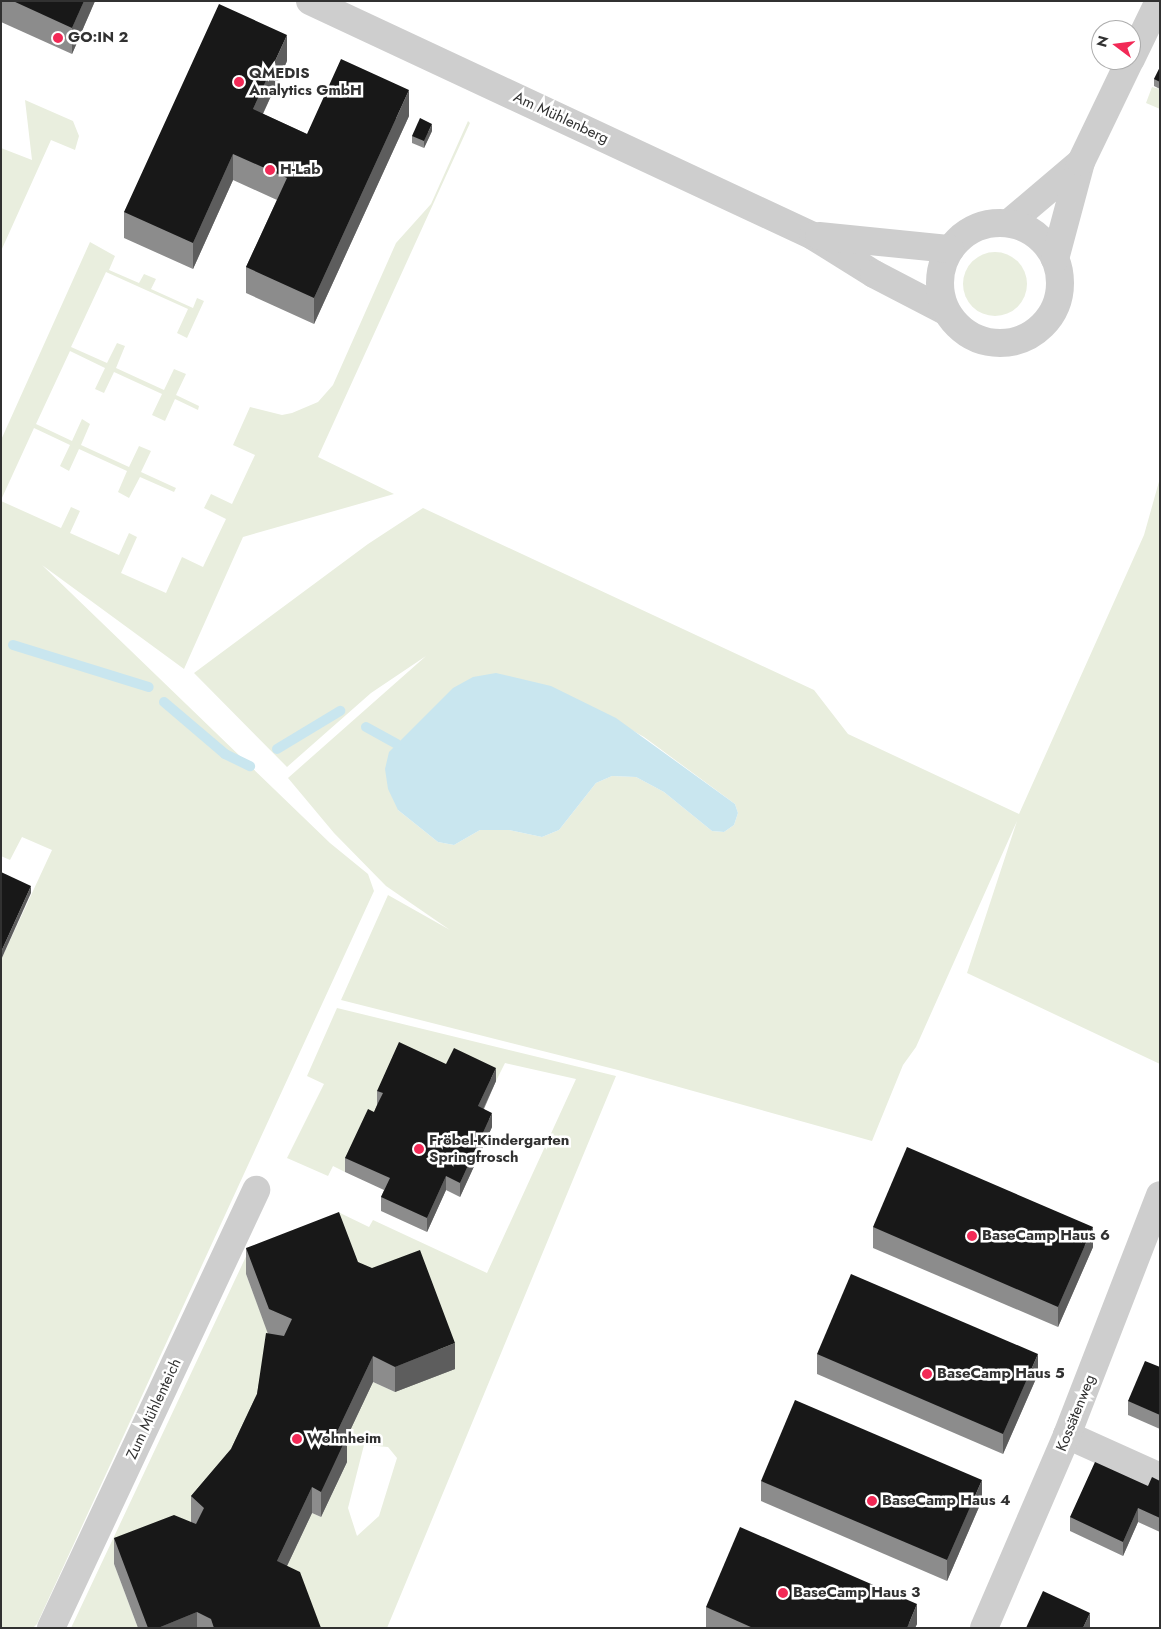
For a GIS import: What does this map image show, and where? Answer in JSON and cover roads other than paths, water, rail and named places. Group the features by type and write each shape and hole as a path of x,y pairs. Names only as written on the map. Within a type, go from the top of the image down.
{"street":[{"name":"Am Mühlenberg","path":"310,1 813,236 874,274 947,312 958,326 972,336 997,342 1023,338 1048,319 1055,305 1059,274 1055,259 1044,242 1028,229 1008,223 975,228 950,249 813,236"},
{"name":"Am Mühlenberg","path":"1141,38 1158,1"},
{"name":"Am Mühlenberg","path":"1055,259 1081,162 1126,70"},
{"name":"Am Mühlenberg","path":"1008,223 1081,162"},
{"path":"947,312 940,280 950,249"},
{"name":"Zum Mühlenteich","path":"51,1628 256,1190"},
{"name":"Kossätenweg","path":"984,1628 1067,1435 1160,1194"},
{"path":"1067,1435 1160,1477"}],"water":[{"path":"496,673 551,686 616,718 735,804 738,813 734,825 724,832 712,831 664,792 636,777 612,776 596,783 559,830 542,837 509,830 480,830 454,845 438,842 398,810 388,789 385,769 389,752 453,688 473,677"}],"waterway":[{"path":"13,645 149,687"},
{"path":"164,702 225,754 250,766"},
{"path":"277,749 340,711"},
{"path":"366,727 397,744"}],"place":[{"name":"GO:IN 2","path":"58,38"},
{"name":"QMEDIS Analytics GmbH","path":"239,82"},
{"name":"H-Lab","path":"270,170"},
{"name":"Fröbel-Kindergarten Springfrosch","path":"419,1149"},
{"name":"BaseCamp Haus 6","path":"972,1236"},
{"name":"BaseCamp Haus 5","path":"927,1374"},
{"name":"Wohnheim","path":"297,1439"},
{"name":"BaseCamp Haus 4","path":"872,1501"},
{"name":"BaseCamp Haus 3","path":"783,1593"}]}
